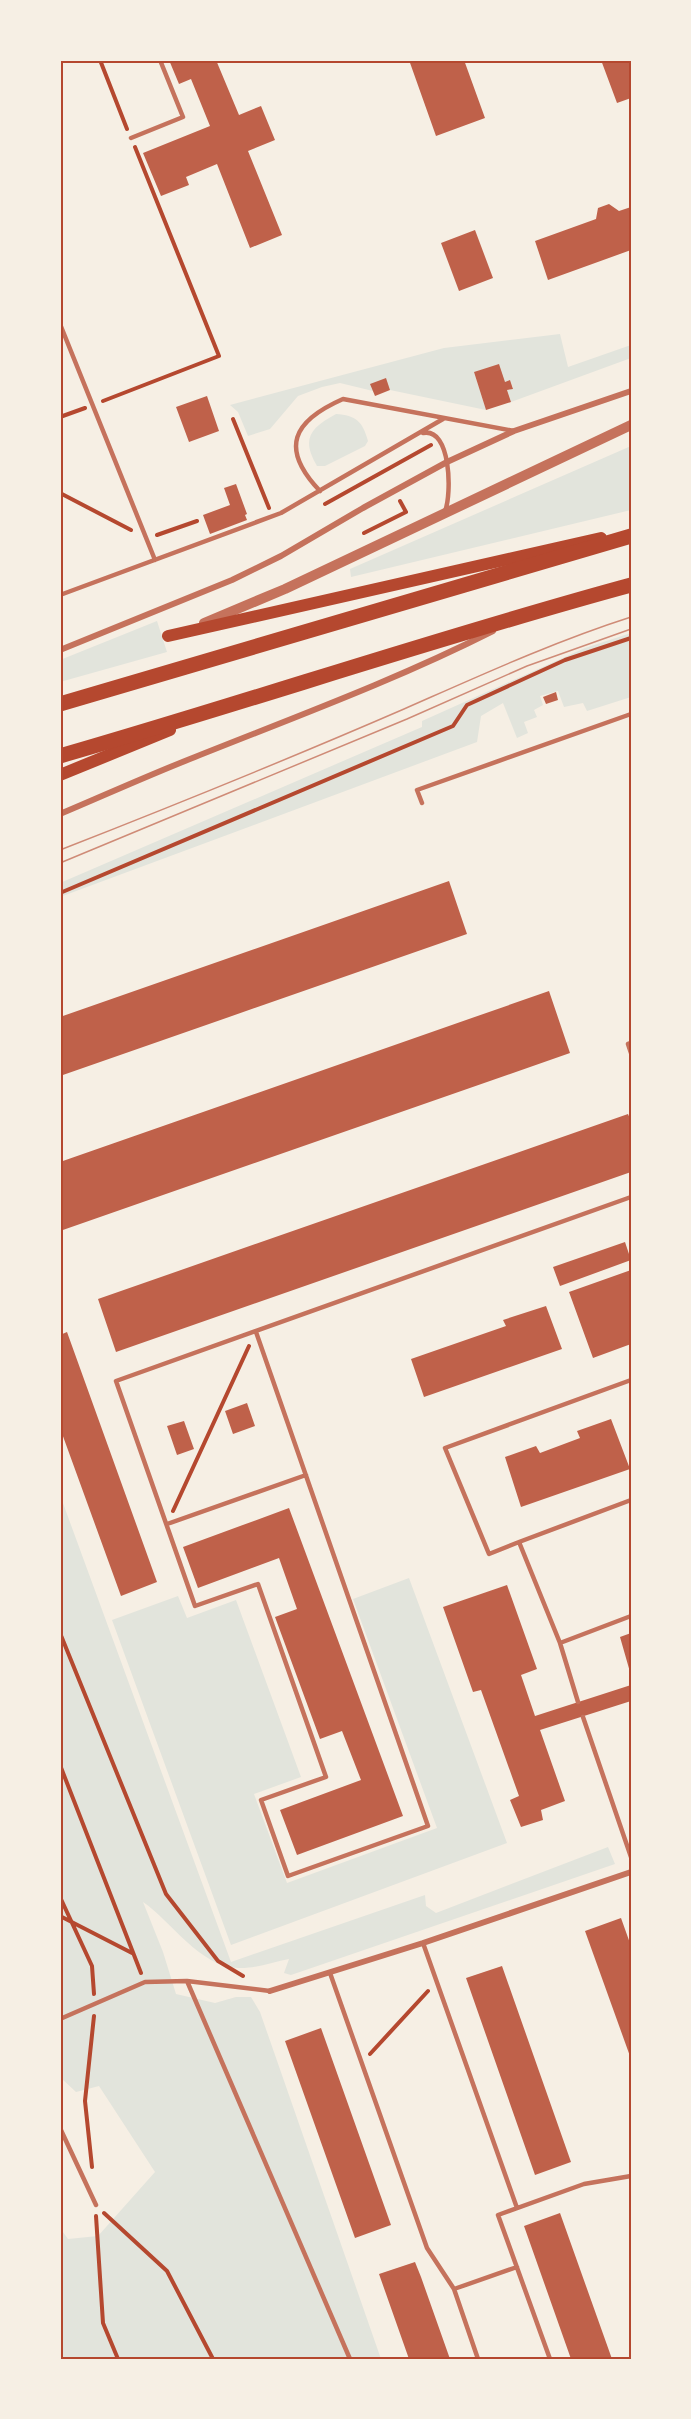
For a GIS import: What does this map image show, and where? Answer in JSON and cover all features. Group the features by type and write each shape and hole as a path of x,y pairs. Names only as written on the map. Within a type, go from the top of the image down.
{"main road":[{"path":"168,636 631,531"},
{"path":"60,704 631,536"},
{"path":"60,756 213,712 529,613 631,585"},
{"path":"60,775 213,712"}],"street":[{"path":"60,650 232,580 271,561 447,462 514,431 631,391"},
{"path":"168,636 234,612 631,425"},
{"path":"60,814 432,662 529,613"},
{"path":"270,1991 423,1943 631,1872"}],"lane":[{"path":"131,138 183,117 160,60"},
{"path":"60,324 155,560"},
{"path":"320,491 305,475 299,462 296,445 303,424 321,409 343,399 514,431"},
{"path":"60,595 272,516 320,491 443,419"},
{"path":"417,434 429,431 440,440 447,462 450,500 444,513"},
{"path":"422,803 417,790 631,714"},
{"path":"631,1043 628,1044 631,1053"},
{"path":"256,1332 428,1826 288,1876 261,1800 326,1777 258,1584 195,1606 116,1381 631,1197"},
{"path":"631,1380 444,1448 489,1554 631,1500"},
{"path":"166,1524 306,1475"},
{"path":"519,1542 560,1643 578,1702"},
{"path":"560,1643 631,1616"},
{"path":"583,1717 631,1857"},
{"path":"423,1943 517,2208"},
{"path":"330,1973 427,2248 454,2289 478,2359"},
{"path":"60,2019 145,1982 187,1981 270,1991"},
{"path":"187,1981 350,2359"},
{"path":"60,2128 96,2205"},
{"path":"550,2359 498,2215 584,2184 631,2176"},
{"path":"454,2289 517,2267"}],"path":[{"path":"60,417 219,356 100,60"},
{"path":"401,503 406,512"},
{"path":"60,893 453,726 467,705 565,660 631,638"},
{"path":"166,1524 256,1332"},
{"path":"60,1633 166,1894 218,1961 270,1991"},
{"path":"60,1765 145,1982"},
{"path":"60,1897 92,1966 95,2005 86,2101 92,2171"},
{"path":"60,1916 133,1953"},
{"path":"362,2063 437,1982"},
{"path":"96,2205 103,2323 118,2359"},
{"path":"96,2205 167,2271 213,2359"}],"shaded area":[{"path":"560,334 568,367 631,345 631,358 511,402 507,390 513,388 510,380 505,382 474,372 486,410 390,390 385,379 373,391 340,383 298,396 270,429 248,436 238,412 230,405 444,348"},
{"path":"336,414 349,416 358,421 368,441 365,446 325,466 317,466 310,448 311,435 314,429"},
{"path":"631,446 631,510 351,577 350,569"},
{"path":"157,621 167,652 60,682 60,660"},
{"path":"631,633 631,697 587,711 583,703 564,707 558,691 540,696 543,705 534,710 537,717 524,722 528,733 517,738 503,703 481,716 477,742 60,897 60,883 422,727 422,721 585,648"},
{"path":"60,1495 231,1962 425,1895 426,1906 436,1913 608,1847 615,1864 291,1975 284,1973 289,1959 244,1968 224,1966 211,1960 187,1942 143,1902 163,1952 176,1994 215,2003 236,1997 251,1997 260,2012 381,2359 60,2359 60,2228 68,2239 98,2236 155,2172 99,2086 76,2092 60,2077"},
{"path":"409,1578 507,1843 231,1945 112,1620 178,1596 187,1618 236,1600 301,1777 254,1794 287,1883 437,1828 353,1599"}],"building":[{"path":"169,60 216,60 239,115 261,106 275,140 248,151 282,235 250,248 217,164 186,177 189,185 161,196 143,153 210,126 191,79 179,84"},
{"path":"409,60 464,60 485,118 436,136"},
{"path":"601,60 631,60 631,98 617,103"},
{"path":"609,204 619,211 631,207 631,250 548,280 535,241 596,219 598,208"},
{"path":"475,230 493,278 459,291 441,243"},
{"path":"499,364 505,382 510,380 513,389 507,390 511,402 486,410 474,372"},
{"path":"386,378 390,390 375,396 370,384"},
{"path":"207,396 219,431 189,442 176,407"},
{"path":"236,484 247,520 210,534 203,515 230,505 224,488"},
{"path":"556,692 558,700 546,704 543,697"},
{"path":"449,881 467,934 60,1076 60,1017"},
{"path":"549,991 570,1053 60,1231 60,1162"},
{"path":"628,1114 631,1121 631,1172 116,1352 98,1299"},
{"path":"625,1242 631,1260 560,1286 553,1267"},
{"path":"631,1270 631,1344 593,1358 569,1292"},
{"path":"546,1306 562,1349 424,1397 411,1359 506,1326 503,1320"},
{"path":"67,1332 157,1582 121,1596 60,1428 60,1335"},
{"path":"247,1403 255,1426 233,1434 225,1411"},
{"path":"611,1419 630,1469 521,1507 505,1457 536,1446 540,1453 580,1438 577,1431"},
{"path":"184,1421 194,1449 177,1455 167,1426"},
{"path":"289,1508 403,1816 297,1855 280,1810 361,1780 342,1731 320,1739 275,1617 297,1609 279,1558 198,1588 183,1547"},
{"path":"507,1585 537,1669 521,1675 535,1716 631,1685 631,1701 540,1730 565,1801 541,1810 543,1820 521,1827 510,1800 519,1796 481,1690 473,1692 443,1607"},
{"path":"631,1633 631,1672 630,1672 620,1637"},
{"path":"621,1918 631,1946 631,2059 585,1931"},
{"path":"502,1966 571,2162 535,2175 466,1978"},
{"path":"321,2028 391,2225 355,2238 285,2041"},
{"path":"560,2213 612,2359 571,2359 524,2226"},
{"path":"415,2262 450,2359 409,2359 379,2274"}],"tram line":[{"path":"60,850 190,799 545,648 631,617"},
{"path":"60,863 407,719 527,666 631,629"}]}
